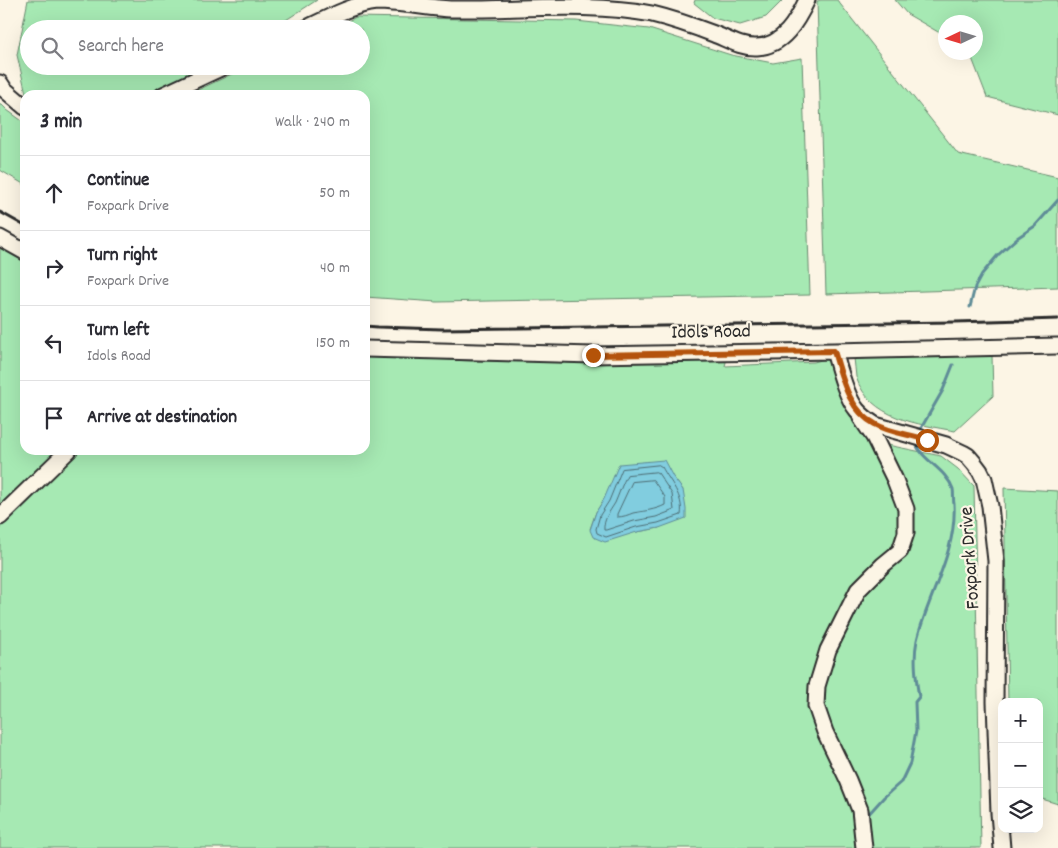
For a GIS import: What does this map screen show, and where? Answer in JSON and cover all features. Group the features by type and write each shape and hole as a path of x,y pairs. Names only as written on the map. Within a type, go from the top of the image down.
{"street":[{"path":"325,20 353,7 377,2 450,9 576,8 634,11 668,18 742,44 757,47 772,43 788,32 807,0"},
{"path":"174,90 206,75"},
{"path":"0,84 20,103"},
{"path":"0,238 20,249"},
{"name":"Idols Road","path":"370,349 593,355 1058,346"},
{"name":"Foxpark Drive","path":"834,351 843,383 856,409 867,419 875,425 946,445 963,453 974,463 984,479 990,506 996,561 995,702 1002,848"},
{"path":"856,409 874,437 895,480 906,509 906,533 900,551 858,590 828,650 817,686 816,706 825,732 860,810 864,848"},
{"path":"0,517 64,455"}],"green space":[{"path":"28,0 317,0 286,20 24,20"},
{"path":"695,0 783,0 766,17 740,25 713,18 694,3"},
{"path":"837,0 958,154 1058,177 1058,287 826,294 817,1"},
{"path":"895,0 1058,0 1058,115 987,97 973,60 983,60 983,15 938,15 938,32 907,14"},
{"path":"356,17 576,21 649,29 731,55 773,63 802,58 810,295 437,302 370,297 370,90 198,90 230,75 370,75 370,20 350,20"},
{"path":"20,40 20,68 17,55"},
{"path":"22,75 189,75 158,90 25,90"},
{"path":"0,103 20,119 20,182 0,170"},
{"path":"0,247 20,257 20,455 370,455 370,356 472,361 727,358 725,366 814,362 829,358 868,441 941,456 958,469 974,486 981,848 0,848","holes":["673,477 683,490 659,528 637,532 590,529 596,512 604,499"]},
{"path":"992,355 993,396 955,431 911,422 884,411 872,402 863,391 856,377 854,358"},
{"path":"1004,488 1058,491 1058,804 1043,799 1043,698 1008,698"}],"water":[{"path":"664,460 683,490 686,518 659,528 637,532 605,542 593,537 590,530 596,512 604,499 619,464"}],"waterway":[{"path":"970,307 975,287 982,274 998,255 1017,238 1035,226 1058,200"},
{"path":"920,430 943,390 953,365"},
{"path":"866,817 901,782 910,763 916,731 915,702 919,697 915,662 917,640 947,556 954,522 953,489 950,482 923,455 915,442"}],"railway":[{"path":"0,212 20,223"},
{"path":"370,326 442,329 1058,319"}],"route":[{"path":"593,355 834,351 843,383 856,409 875,425 927,440"}]}
